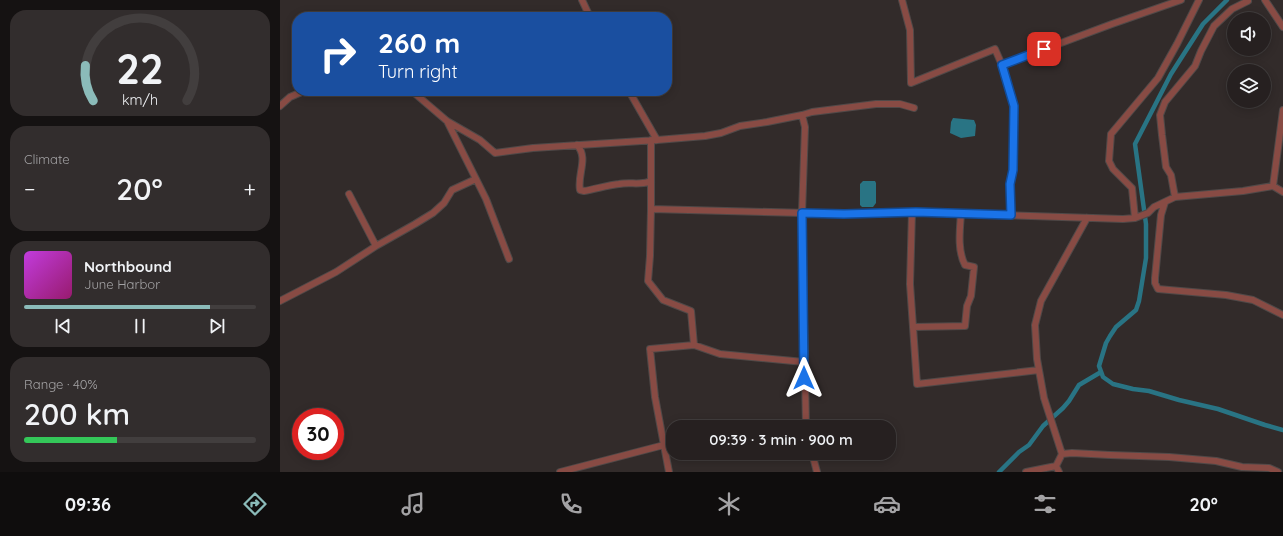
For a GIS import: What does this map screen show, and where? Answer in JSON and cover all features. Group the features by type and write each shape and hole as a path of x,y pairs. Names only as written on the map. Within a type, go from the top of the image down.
{"street":[{"path":"582,0 588,12"},
{"path":"902,0 910,30 911,83 995,49 1002,65 1014,106 1013,170 1010,184 1011,215"},
{"path":"1002,65 1092,31 1181,0"},
{"path":"1138,217 1130,184 1121,178 1109,161 1111,134 1158,78 1199,0"},
{"path":"1175,197 1171,174 1166,167 1160,115 1165,102 1195,66 1214,26 1232,9 1248,1"},
{"path":"1267,1 1283,27"},
{"path":"280,106 292,96"},
{"path":"418,96 447,121 480,140 495,153 533,148 705,136 721,133 740,126 767,122 812,112 876,104 900,104 914,108"},
{"path":"632,96 654,140 648,280 663,300 691,311 694,345"},
{"path":"1273,186 1283,110"},
{"path":"802,115 805,127 802,213 806,420"},
{"path":"447,121 486,198 510,259"},
{"path":"577,145 583,159 579,185 580,190 584,191 620,184 651,183"},
{"path":"280,301 336,272 376,246 433,213 444,203 452,190 476,179"},
{"path":"650,209 844,214 912,212 961,213 1087,218 1138,217 1148,213 1154,207 1175,197 1243,191 1273,186 1283,192"},
{"path":"349,194 376,246"},
{"path":"1165,202 1161,215 1155,278 1155,283 1158,289 1226,295 1253,300 1283,315"},
{"path":"912,212 910,284 917,384 1039,370"},
{"path":"913,327 965,326 974,267 965,265 961,253 961,213"},
{"path":"1026,472 1057,469 1062,454 1044,398 1037,359 1035,325 1041,301 1087,218"},
{"path":"669,472 655,396 650,349 694,345 720,354 804,362"},
{"path":"560,472 664,445"},
{"path":"1062,454 1072,453 1110,456 1176,457 1216,461 1242,467 1269,468 1278,472"},
{"path":"814,460 817,472"}],"water":[{"path":"953,118 974,120 976,125 975,136 961,138 950,133"},
{"path":"863,181 875,181 876,183 876,203 873,207 862,207 860,205 860,184"}],"waterway":[{"path":"1227,0 1203,24 1171,74 1135,144 1146,224 1146,258 1139,301 1136,310 1116,327 1110,336 1106,343 1099,366 1103,377 1113,384 1149,391 1218,409 1283,430"},
{"path":"999,472 1019,452 1029,445 1043,426 1069,401 1079,385 1101,372"}],"route":[{"path":"804,378 802,213 844,214 916,212 1011,215 1010,184 1013,170 1014,106 1002,65 1044,49"}]}
